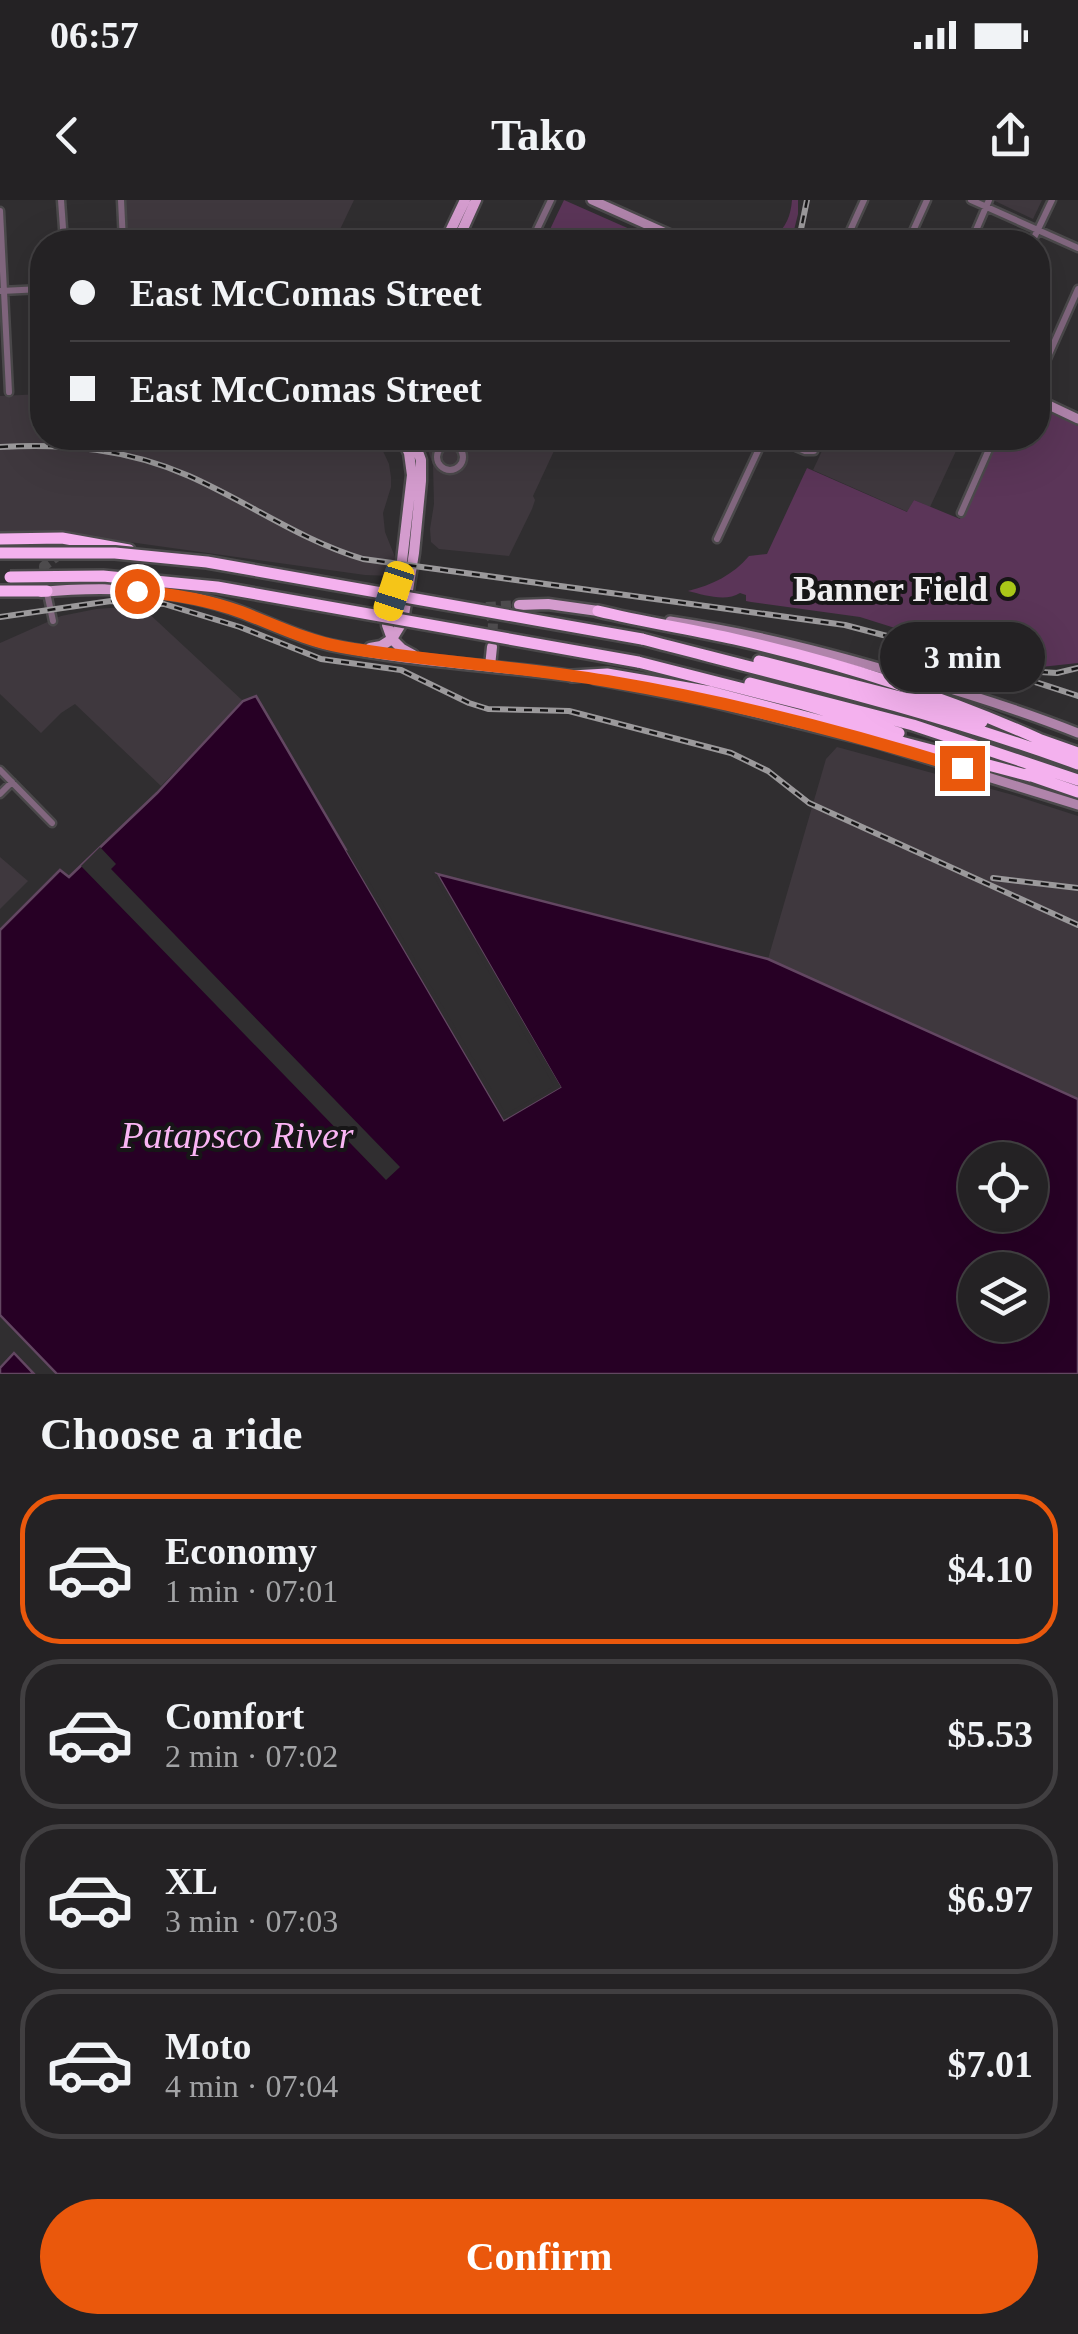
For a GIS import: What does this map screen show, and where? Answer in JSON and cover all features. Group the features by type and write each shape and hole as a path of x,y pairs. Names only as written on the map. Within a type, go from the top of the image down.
{"highway":[{"path":"0,539 62,538 138,551"},
{"path":"0,553 115,553 219,563 712,650 818,675 1078,753"},
{"path":"0,577 103,576 217,587 692,670 844,706 1078,780"},
{"path":"0,594 46,588"},
{"path":"598,612 737,640 825,663 951,702 1043,741"},
{"path":"642,639 855,694 1078,764"},
{"path":"638,662 834,713 1078,792"},
{"path":"572,676 607,674 711,692 1030,776"}],"main road":[{"path":"457,230 464,200"},
{"path":"460,230 476,200"},
{"path":"408,450 412,475 400,578 387,615 388,630 406,652 422,658"},
{"path":"354,649 377,647 392,639 404,617 422,474 418,450"},
{"path":"46,588 121,590 190,598 229,608 314,640 354,649 572,676"},
{"path":"519,605 548,604 598,612"},
{"path":"490,666 492,647"}],"street":[{"path":"62,200 63,230"},
{"path":"121,200 122,230"},
{"path":"537,230 551,200"},
{"path":"592,200 615,205 663,230"},
{"path":"850,230 864,200"},
{"path":"913,230 926,200"},
{"path":"971,200 987,203 1038,230 1052,200"},
{"path":"976,230 987,203"},
{"path":"0,211 9,392"},
{"path":"1050,235 1078,248"},
{"path":"1050,352 1078,289"},
{"path":"2,291 30,290"},
{"path":"1050,405 1078,418"},
{"path":"441,450 437,460 444,470 462,464 462,450"},
{"path":"718,539 759,450"},
{"path":"961,514 989,450"},
{"path":"46,588 53,621"},
{"path":"598,612 712,627 807,647 988,700 1078,733"},
{"path":"572,676 671,692 875,742 1078,805"},
{"path":"0,770 52,823"},
{"path":"0,794 12,782"}],"shaded area":[{"path":"125,200 354,200 340,230 126,230"},
{"path":"564,200 632,230 550,230"},
{"path":"792,200 798,200 794,230 780,230"},
{"path":"993,200 1042,200 1033,219"},
{"path":"30,395 30,450 383,450 391,477 383,513 385,532 395,557 393,573 365,575 58,532 0,533 0,396"},
{"path":"1050,412 1078,426 1078,663 1041,667 1000,661 860,617 746,601 746,595 740,593 722,597 688,591 722,578 749,556 767,554 807,468 907,512 914,500 960,519 987,450 1050,450"},
{"path":"428,450 554,450 509,556 439,549 431,542 433,465"},
{"path":"822,450 956,450 930,507 914,500 908,512 813,470"},
{"path":"123,607 144,609 243,701 161,786 75,704 41,733 0,694 0,643 61,616"},
{"path":"837,747 1078,816 1078,1099 768,959 826,759"},
{"path":"0,857 28,881 0,909"}],"water":[{"name":"Patapsco River","path":"256,696 504,1120 560,1087 437,874 768,959 1078,1099 1078,1374 57,1374 0,1315 0,930 60,870 69,877 157,793 243,701"},
{"path":"14,1353 34,1374 0,1374 0,1368"}],"pier":[{"path":"100,847 116,864 111,869 400,1167 386,1180 81,866"},
{"path":"346,850 352,852 506,1114 554,1086 432,873 437,874 561,1087 504,1120"}],"tunnel":[{"path":"45,585 44,566 63,552"},
{"path":"486,607 519,605"},
{"path":"487,610 493,621 492,647"}],"railway":[{"path":"801,230 807,200"},
{"path":"0,447 30,446"},
{"path":"93,450 143,460 189,476 318,542 363,559 845,625 925,646 1078,696"},
{"path":"0,617 111,601 164,604 240,627 321,659 401,670 488,709 569,711 731,753 768,771 809,803 1078,925"},
{"path":"1024,671 1057,673 1078,668"},
{"path":"993,878 1078,888"}],"place":[{"name":"Banner Field","path":"1008,589"}],"route":[{"path":"137,591 214,604 302,637 345,648 671,692 875,742 962,768"}]}
